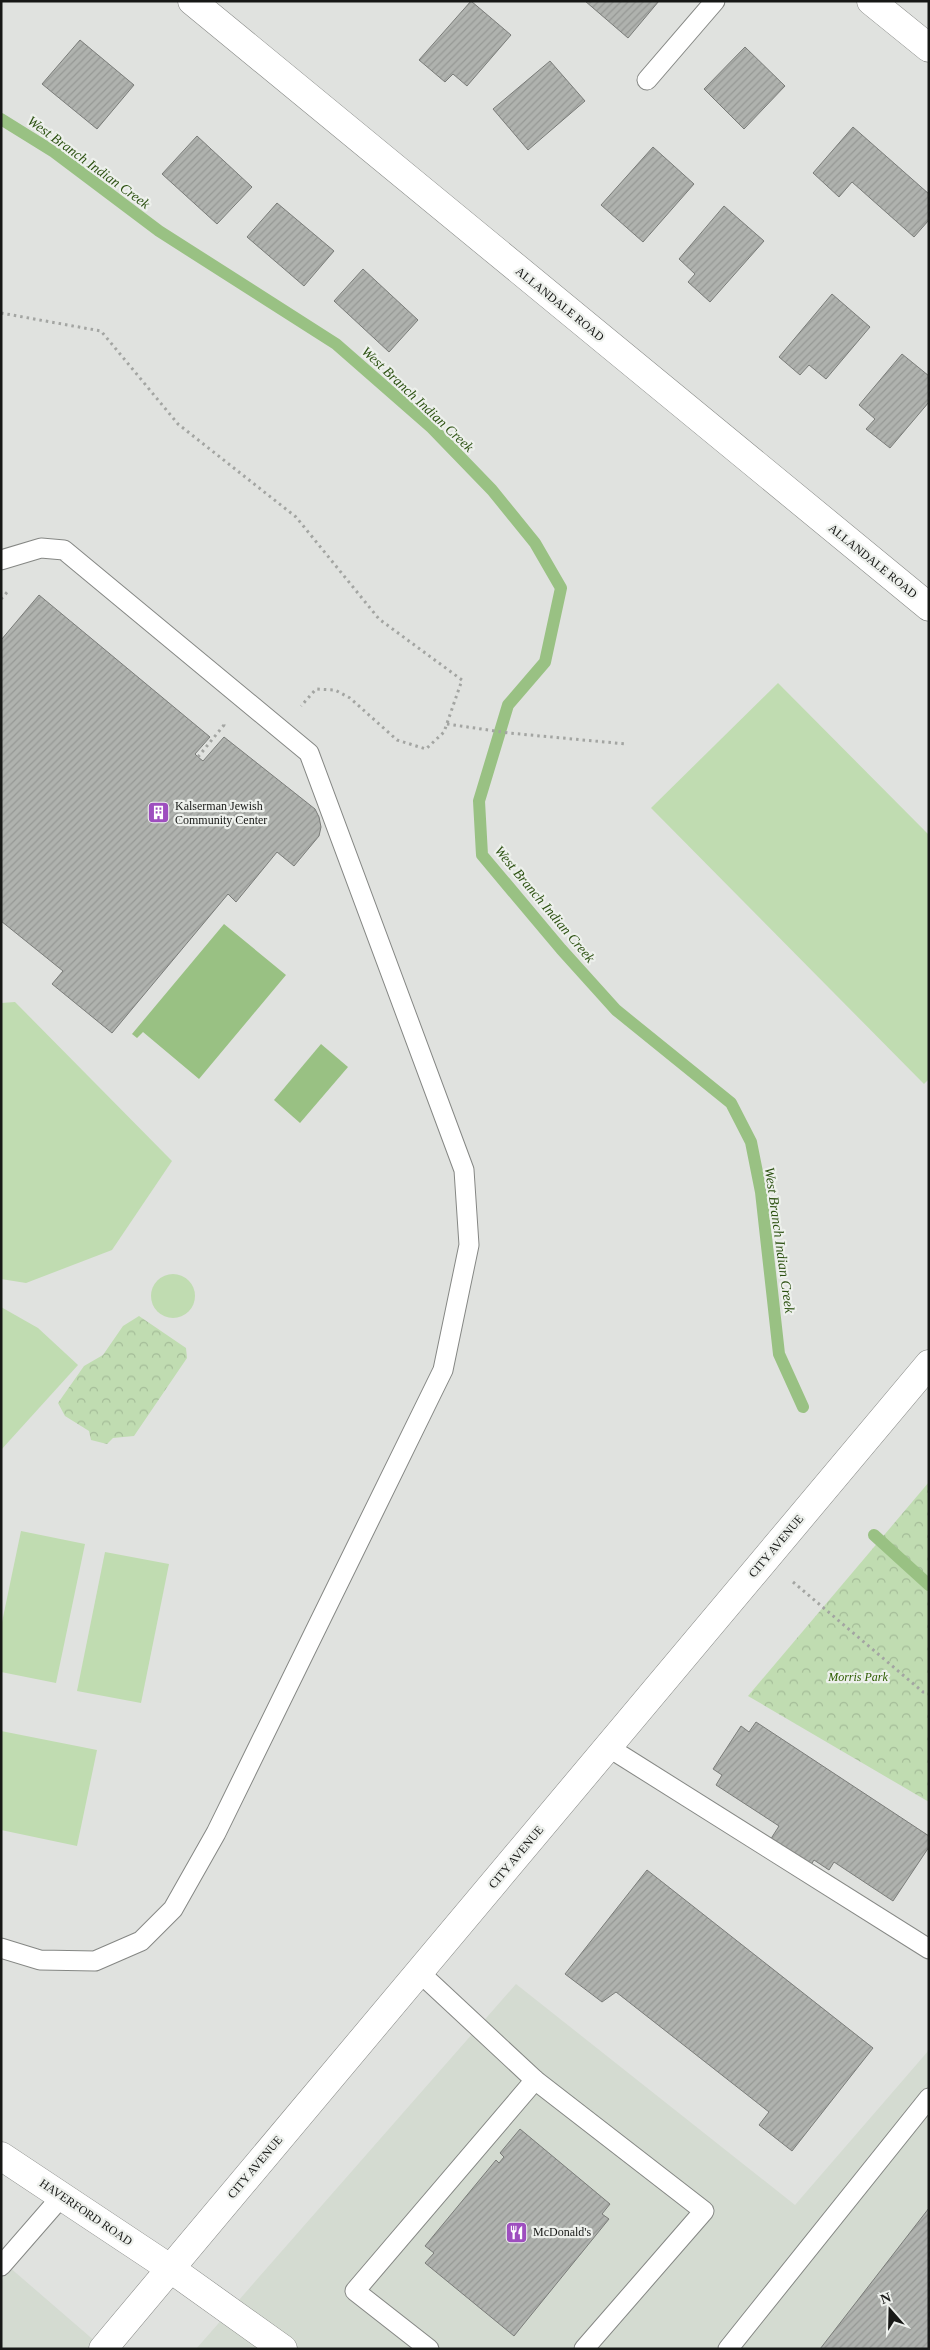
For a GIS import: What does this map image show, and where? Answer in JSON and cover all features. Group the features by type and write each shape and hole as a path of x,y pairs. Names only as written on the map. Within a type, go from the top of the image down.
{"main road":[{"name":"ALLANDALE ROAD","path":"192,1 929,607"},
{"path":"871,1 929,48"},
{"name":"CITY AVENUE","path":"103,2349 929,1364"},
{"name":"HAVERFORD ROAD","path":"1,2156 171,2269 278,2347"}],"lane":[{"path":"646,80 715,1"},
{"path":"1,560 41,548 64,550 308,753 464,1170 469,1245 443,1370 216,1833 173,1909 140,1941 95,1961 40,1960 1,1948"},
{"path":"608,1747 929,1949"},
{"path":"419,1972 535,2080 704,2211 584,2349"},
{"path":"429,2349 355,2291 535,2080"},
{"path":"728,2349 929,2098"},
{"path":"1,2266 62,2196"}],"path":[{"path":"1,313 102,331 178,424 296,517 379,619 462,680 444,732 426,749 397,740 350,698 335,690 316,689 280,730"},
{"path":"1,599 11,587"},
{"path":"198,757 224,725 217,719"},
{"path":"447,724 509,733 626,744"},
{"path":"766,1559 923,1692 929,1692"}],"shaded area":[{"path":"224,924 286,975 199,1079 143,1032 137,1038 132,1034"},
{"path":"321,1044 348,1067 300,1123 274,1100"},
{"path":"516,1984 795,2205 929,2050 929,2349 196,2349"},
{"path":"1,2260 104,2349 1,2349"}],"green space":[{"path":"778,683 929,835 929,1079 924,1084 651,808"},
{"path":"15,1002 172,1161 112,1250 26,1283 1,1279 1,1003"},
{"path":"177,1274 189,1280 194,1287 194,1305 189,1312 182,1317 169,1318 161,1315 154,1308 151,1292 154,1284 161,1277"},
{"path":"1,1307 38,1328 78,1365 1,1450"},
{"path":"139,1316 186,1348 187,1358 134,1436 113,1438 107,1444 91,1440 89,1431 65,1416 58,1403 84,1366 103,1355 123,1326"},
{"name":"Morris Park","path":"929,1482 929,1802 748,1696"},
{"path":"21,1531 85,1544 56,1683 1,1672 1,1627"},
{"path":"105,1552 169,1564 141,1703 77,1691"},
{"path":"1,1731 97,1750 77,1846 1,1830"}],"building":[{"path":"471,1 511,35 467,86 453,74 445,82 419,60"},
{"path":"585,1 659,1 628,38"},
{"path":"80,40 134,85 97,129 42,84"},
{"path":"745,47 785,86 744,129 704,89"},
{"path":"550,61 585,101 528,150 493,109"},
{"path":"853,127 929,194 929,220 914,237 852,182 839,197 813,173"},
{"path":"197,136 252,187 217,224 162,174"},
{"path":"653,147 694,184 643,242 601,205"},
{"path":"277,203 334,251 304,286 247,237"},
{"path":"724,206 764,241 710,302 688,282 695,274 679,259"},
{"path":"363,269 418,320 389,352 334,301"},
{"path":"832,294 870,327 826,379 809,365 800,375 779,357"},
{"path":"902,354 929,376 929,402 890,448 866,429 875,419 859,405"},
{"name":"Kalserman Jewish Community Center","path":"39,595 210,737 195,754 198,757 203,761 224,737 315,809 321,827 319,836 294,866 277,852 236,902 228,894 112,1033 52,984 63,971 1,921 1,640"},
{"path":"756,1722 929,1836 929,1847 893,1901 834,1862 829,1870 814,1860 807,1871 767,1845 779,1826 716,1785 722,1775 713,1769 741,1726 749,1732"},
{"path":"647,1870 873,2048 792,2151 759,2125 769,2112 616,1992 602,2002 565,1974"},
{"name":"McDonald's","path":"520,2129 610,2204 602,2214 609,2219 514,2336 425,2263 434,2253 425,2246 496,2160 499,2163 504,2157 500,2153"},
{"path":"929,2208 929,2349 820,2349"}],"waterway":[{"name":"West Branch Indian Creek","path":"1,119 54,152 159,231 336,344 432,428 492,490 535,543 561,588 545,662 508,705 479,801 482,855 561,949 616,1010 731,1103 751,1142 761,1192 779,1354 803,1407"},
{"name":"West Branch Indian Creek","path":"874,1535 929,1585"}],"place":[{"name":"Kalserman Jewish Community Center","path":"159,813"},
{"name":"McDonald's","path":"517,2232"}]}
